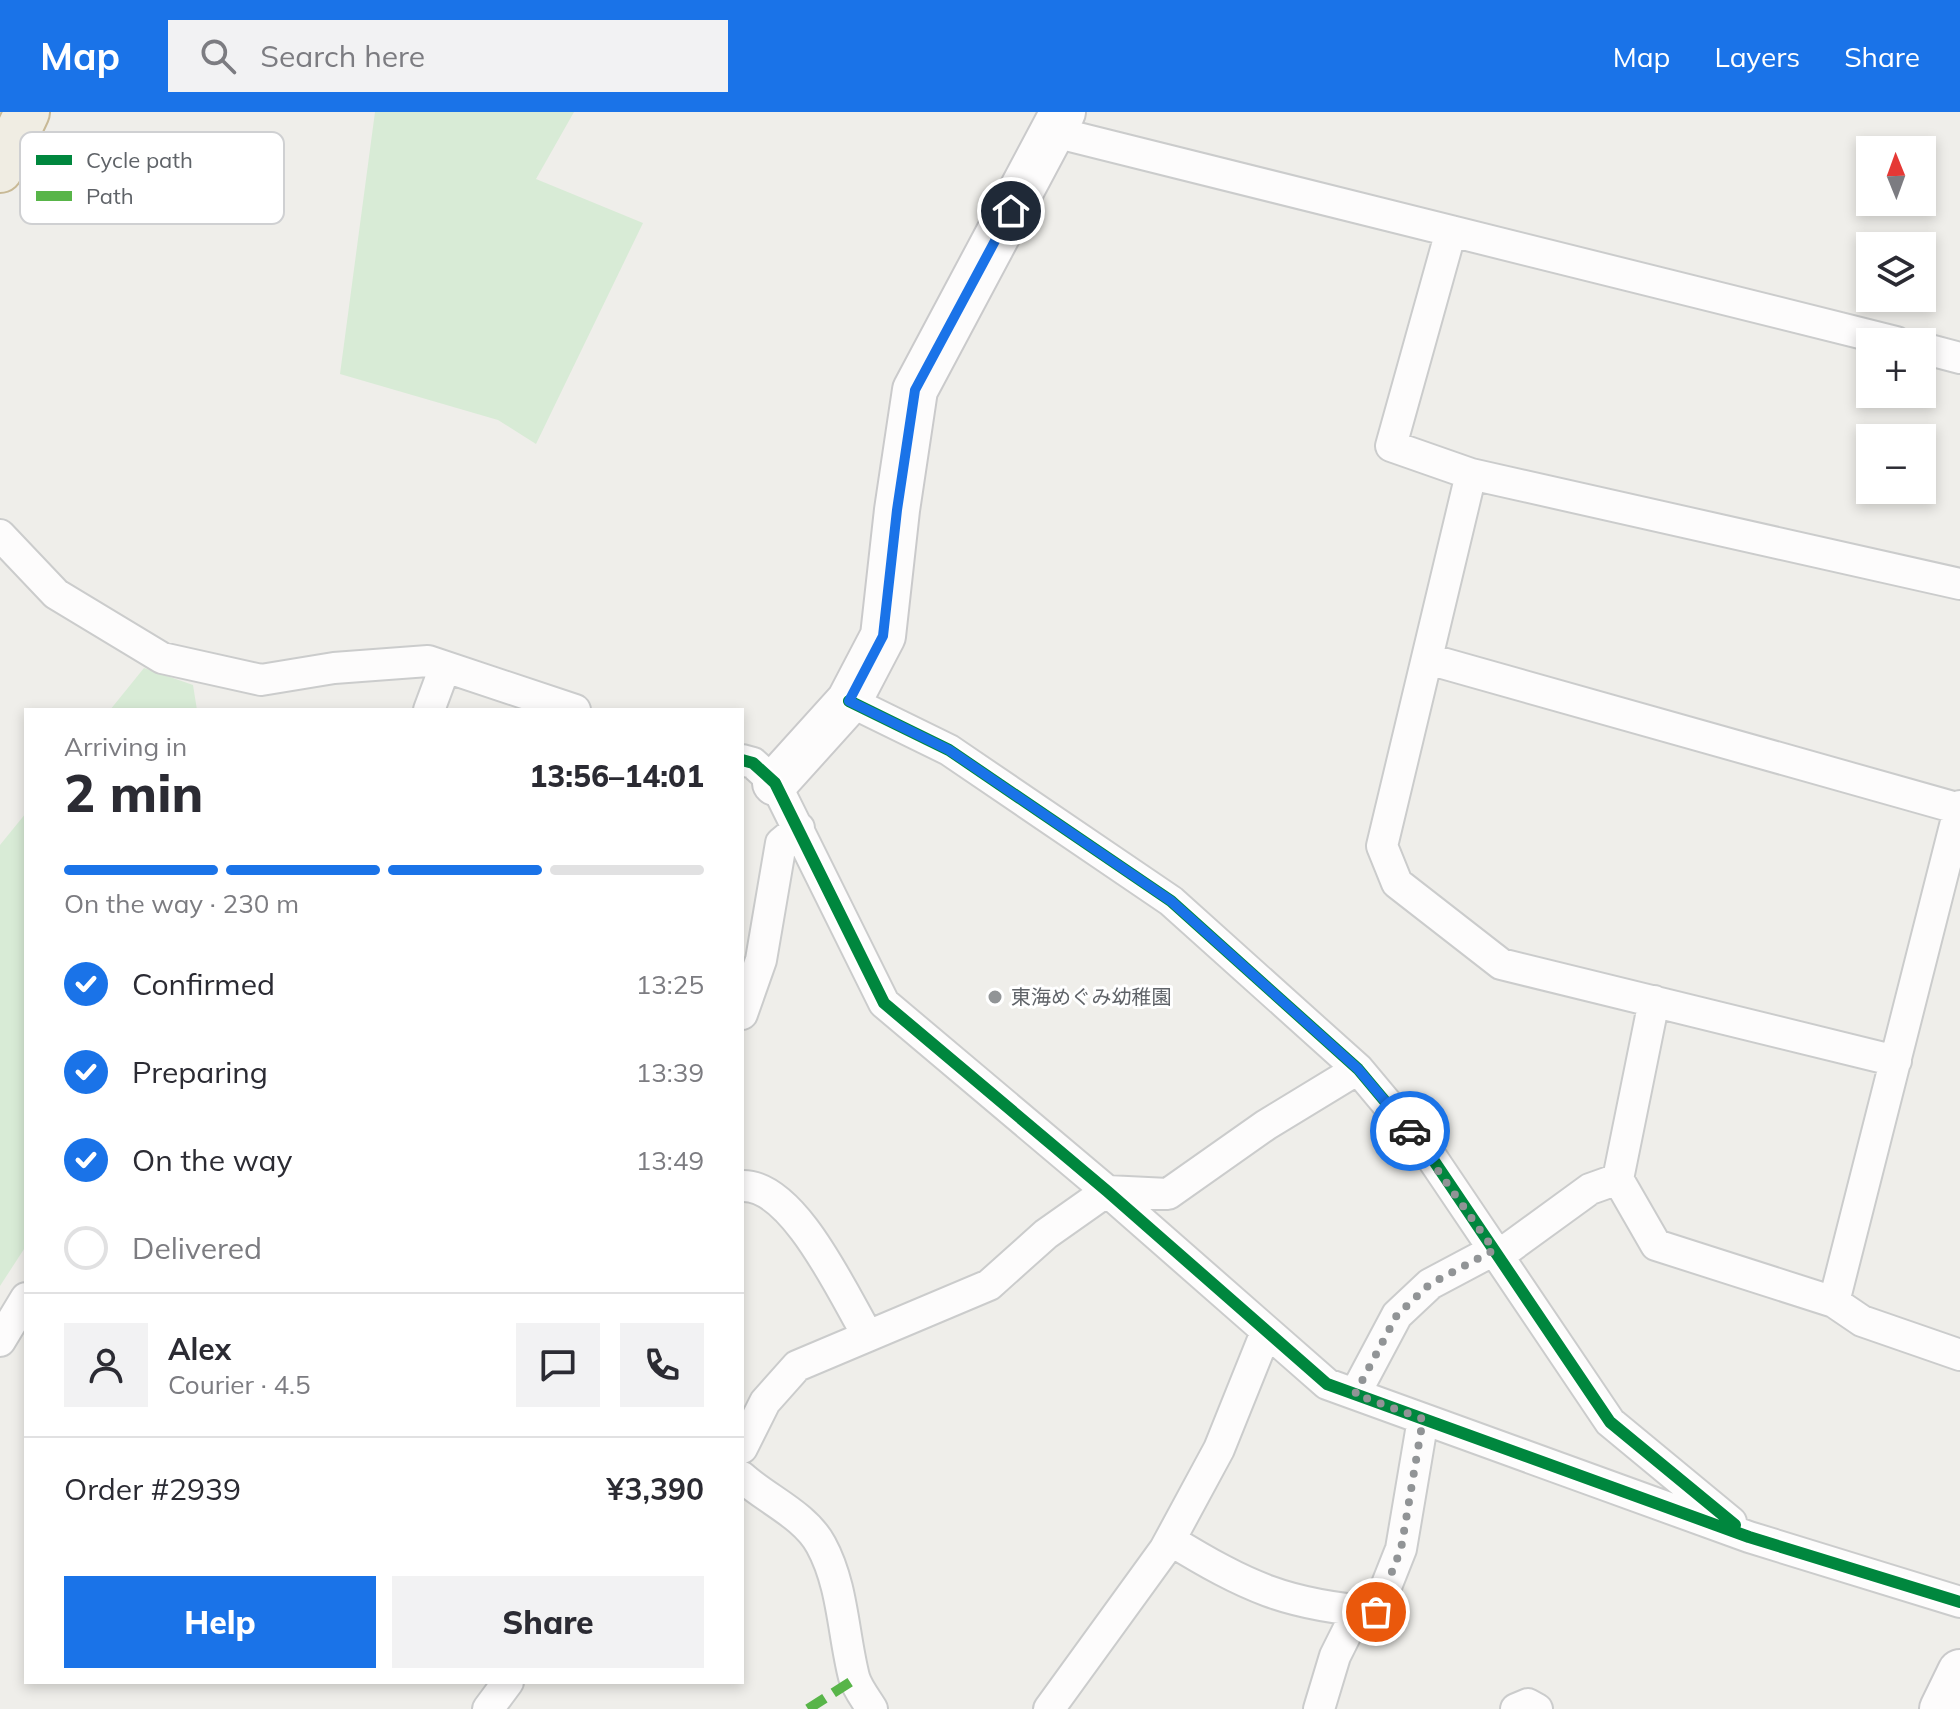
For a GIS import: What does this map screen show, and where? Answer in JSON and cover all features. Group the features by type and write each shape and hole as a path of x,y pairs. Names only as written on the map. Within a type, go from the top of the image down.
{"highway":[{"path":"0,170 27,112"}],"street":[{"path":"1856,332 1451,231 1059,122 915,390 883,636 849,701 759,772 799,828 884,1003 1107,1191 1327,1384 1749,1537 1960,1602"},
{"path":"1451,231 1391,446 1471,474 1960,584"},
{"path":"1936,352 1960,358"},
{"path":"1471,474 1382,846 1397,883 1501,964 1896,1061"},
{"path":"0,535 56,594 162,658 261,680 334,668 428,661 569,708"},
{"path":"1428,659 1960,808 1834,1302"},
{"path":"430,708 445,667"},
{"path":"849,701 949,750 1171,901 1358,1069 1430,1155 1610,1422 1749,1537"},
{"path":"744,1008 761,960 781,843 799,828"},
{"path":"1654,1001 1618,1179 1656,1245 1834,1302 1862,1321 1960,1355"},
{"path":"744,1444 765,1402 797,1366 989,1285 1046,1234 1107,1191 1168,1194 1266,1125 1358,1069"},
{"path":"1355,1394 1397,1315 1430,1284 1496,1253 1590,1189 1618,1179"},
{"path":"744,1186 761,1188 775,1196 808,1234 868,1336"},
{"path":"0,1341 24,1301"},
{"path":"1049,1709 1170,1540 1219,1449 1266,1332"},
{"path":"1170,1540 1258,1590 1332,1609 1376,1612 1401,1549 1423,1419"},
{"path":"744,1479 760,1495 798,1519 821,1544 846,1626 855,1679 872,1709"},
{"path":"1319,1709 1335,1656 1358,1610"},
{"path":"1942,1709 1960,1672"},
{"path":"488,1709 507,1684"},
{"path":"1516,1709 1528,1704 1537,1709"}],"green space":[{"path":"375,112 574,112 536,179 643,223 536,444 498,420 340,374"},
{"path":"144,668 193,685 197,708 112,708"},
{"path":"24,815 24,1249 0,1286 0,845"}],"marked path":[{"path":"808,1709 855,1679"}],"cycle path":[{"path":"849,701 949,750 1171,901 1358,1069 1430,1155 1610,1422 1735,1525"},
{"path":"744,761 753,763 775,783 884,1003 1107,1191 1327,1384 1749,1537 1960,1602"}],"way so far":[{"path":"1376,1612 1401,1549 1423,1419 1355,1394 1397,1315 1430,1284 1494,1250 1430,1155 1410,1131"}],"place":[{"name":"東海めぐみ幼稚園","path":"995,997"}],"route":[{"path":"1011,211 915,390 883,636 849,701 949,750 1171,901 1358,1069 1410,1131"}]}
